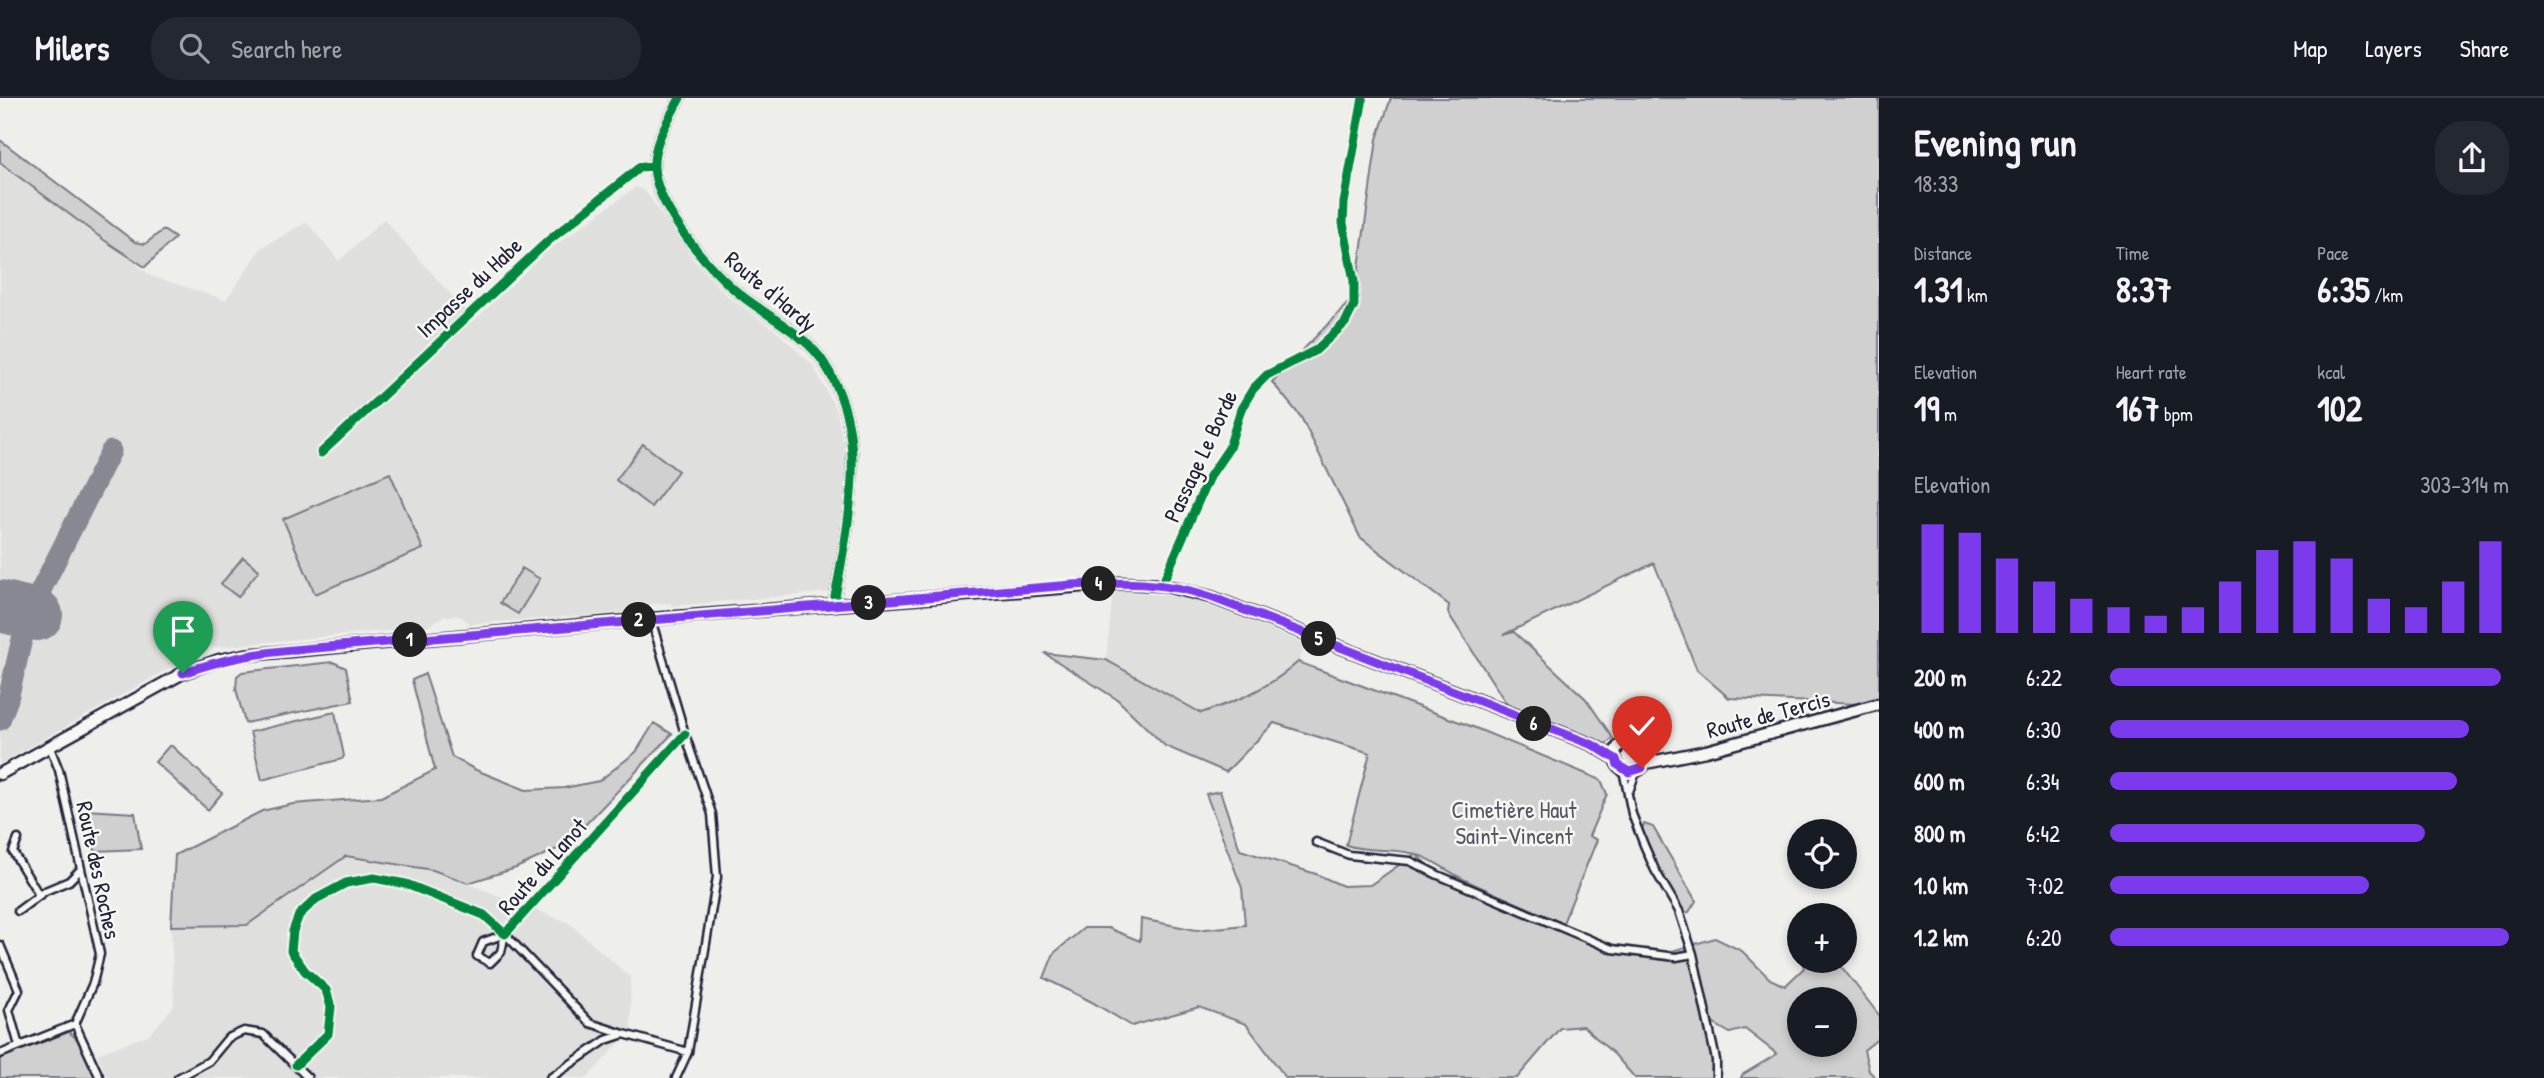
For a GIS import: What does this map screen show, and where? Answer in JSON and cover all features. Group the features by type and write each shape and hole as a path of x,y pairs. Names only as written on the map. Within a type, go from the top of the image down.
{"main road":[{"path":"0,774 183,673 219,660 245,655 1100,583 1162,585 1211,597 1593,745 1616,759 1623,770 1629,772 1636,772 1646,763 1646,750"},
{"name":"Route de Tercis","path":"1646,763 1706,751 1879,704"},
{"path":"1616,759 1619,746 1624,742 1637,741 1646,750 1667,758"},
{"path":"1593,745 1619,746"}],"street":[{"path":"654,166 658,142 680,98"},
{"name":"Passage Le Borde","path":"1162,585 1208,479 1229,448 1241,409 1253,389 1267,375 1315,350 1345,323 1354,305 1354,281 1343,223 1363,98"},
{"name":"Impasse du Habe","path":"321,453 548,240 640,167 654,166"},
{"name":"Route d'Hardy","path":"654,166 656,181 687,238 733,289 792,332 823,361 845,407 852,431 854,481 834,605"},
{"path":"650,619 712,814 717,877 688,1052 676,1078"},
{"name":"Route du Lanot","path":"505,934 501,952 491,963 477,956 483,942 505,934 685,734"},
{"name":"Route des Roches","path":"49,745 59,770 100,954 93,983 75,1024"},
{"path":"1623,770 1632,814 1655,870 1679,911 1693,954 1716,1060 1716,1078"},
{"path":"1629,791 1636,772"},
{"path":"18,839 13,852 39,895"},
{"path":"1316,842 1349,855 1410,861 1612,949 1676,957 1693,954"},
{"path":"19,911 39,895 69,881 81,869"},
{"name":"Route du Lanot","path":"296,1065 328,1034 331,1007 326,990 305,971 290,951 299,915 316,899 346,883 374,878 405,884 484,915 590,1023 688,1052"},
{"path":"0,945 19,990 9,1010 19,1046"},
{"path":"0,1054 75,1024 100,1078"},
{"path":"178,1078 209,1061 228,1038 244,1031 263,1034 308,1078"},
{"path":"550,1078 606,1040 624,1034"}],"shaded area":[{"path":"0,156 151,276 226,300 261,248 307,222 339,261 384,219 474,321 542,255 636,187 645,191 695,262 727,296 776,331 813,365 837,412 846,459 832,592 672,606 670,603 641,605 637,612 470,624 460,616 444,616 427,627 205,648 0,764"},
{"path":"1113,590 1191,598 1307,644 1298,662 1261,690 1201,713 1106,660"},
{"path":"346,856 433,870 569,923 630,977 631,1030 587,1078 108,1078 97,1054 149,1035 174,1006 171,926 247,925"}],"green space":[{"path":"1391,98 1879,98 1879,705 1729,698 1697,670 1654,563 1503,635 1514,632 1586,699 1613,738 1606,744 1552,728 1508,706 1448,613 1449,605 1360,537 1301,417 1272,382 1355,296 1377,139"},
{"path":"0,140 135,242 145,244 163,230 175,238 145,267 104,240 0,162"},
{"path":"643,444 678,471 651,507 616,480"},
{"path":"390,473 423,549 315,594 283,519"},
{"path":"243,557 259,570 238,597 221,584"},
{"path":"522,568 540,579 518,614 500,603"},
{"name":"Cimetière Haut Saint-Vincent","path":"1044,653 1106,660 1201,713 1252,693 1298,662 1473,727 1601,780 1607,794 1589,836 1597,840 1563,923 1465,880 1417,855 1438,875 1612,949 1659,955 1715,938 1742,951 1770,979 1785,986 1799,973 1846,973 1879,1015 1879,1038 1864,1050 1869,1071 1876,1078 1741,1078 1777,1054 1745,1029 1730,1033 1709,1021 1716,1078 1635,1078 1615,1055 1583,1026 1560,1028 1517,1078 1286,1078 1246,1024 1199,1007 1132,1026 1044,978 1054,953 1084,928 1108,928 1140,941 1141,919 1196,930 1245,925 1242,888 1206,794 1220,791 1240,850 1316,874 1343,886 1370,885 1415,854 1346,845 1370,753 1274,723 1226,772 1165,746 1118,700"},
{"path":"333,662 346,668 353,701 245,723 236,689 237,676 242,672"},
{"path":"425,674 452,757 526,790 564,788 599,781 636,752 654,723 672,734 566,845 516,868 468,883 433,870 346,856 247,925 171,926 175,855 262,811 293,804 381,797 435,770 412,680"},
{"path":"335,712 344,756 342,759 262,780 250,732"},
{"path":"169,746 222,793 208,810 155,762"},
{"path":"85,810 135,813 141,849 95,851"},
{"path":"1644,824 1653,827 1696,901 1689,912 1684,913 1663,884 1641,831"},
{"path":"69,1032 78,1040 96,1078 0,1078 0,1058"}],"taxiway":[{"path":"40,592 111,451"},
{"path":"0,607 21,614 26,622 8,699 0,720"}],"runway":[{"path":"0,606 37,615"}],"cycle path":[{"path":"680,98 663,131 654,158 657,184 675,221 718,274 746,299 799,336 817,354 836,384 844,406 852,450 851,496 833,605"},
{"path":"1162,585 1208,479 1229,448 1241,409 1253,389 1267,375 1316,350 1345,323 1354,305 1354,281 1343,223 1344,203 1363,98"},
{"path":"321,453 548,241 640,167 654,166"},
{"path":"296,1065 328,1034 331,1007 326,990 305,971 291,951 293,931 299,915 316,899 346,883 374,878 406,884 484,915 505,934 685,734"}],"route":[{"path":"183,673 219,660 303,649 1072,585 1141,583 1180,588 1211,597 1561,735 1593,745 1616,759 1623,770 1636,772 1642,768"}]}
